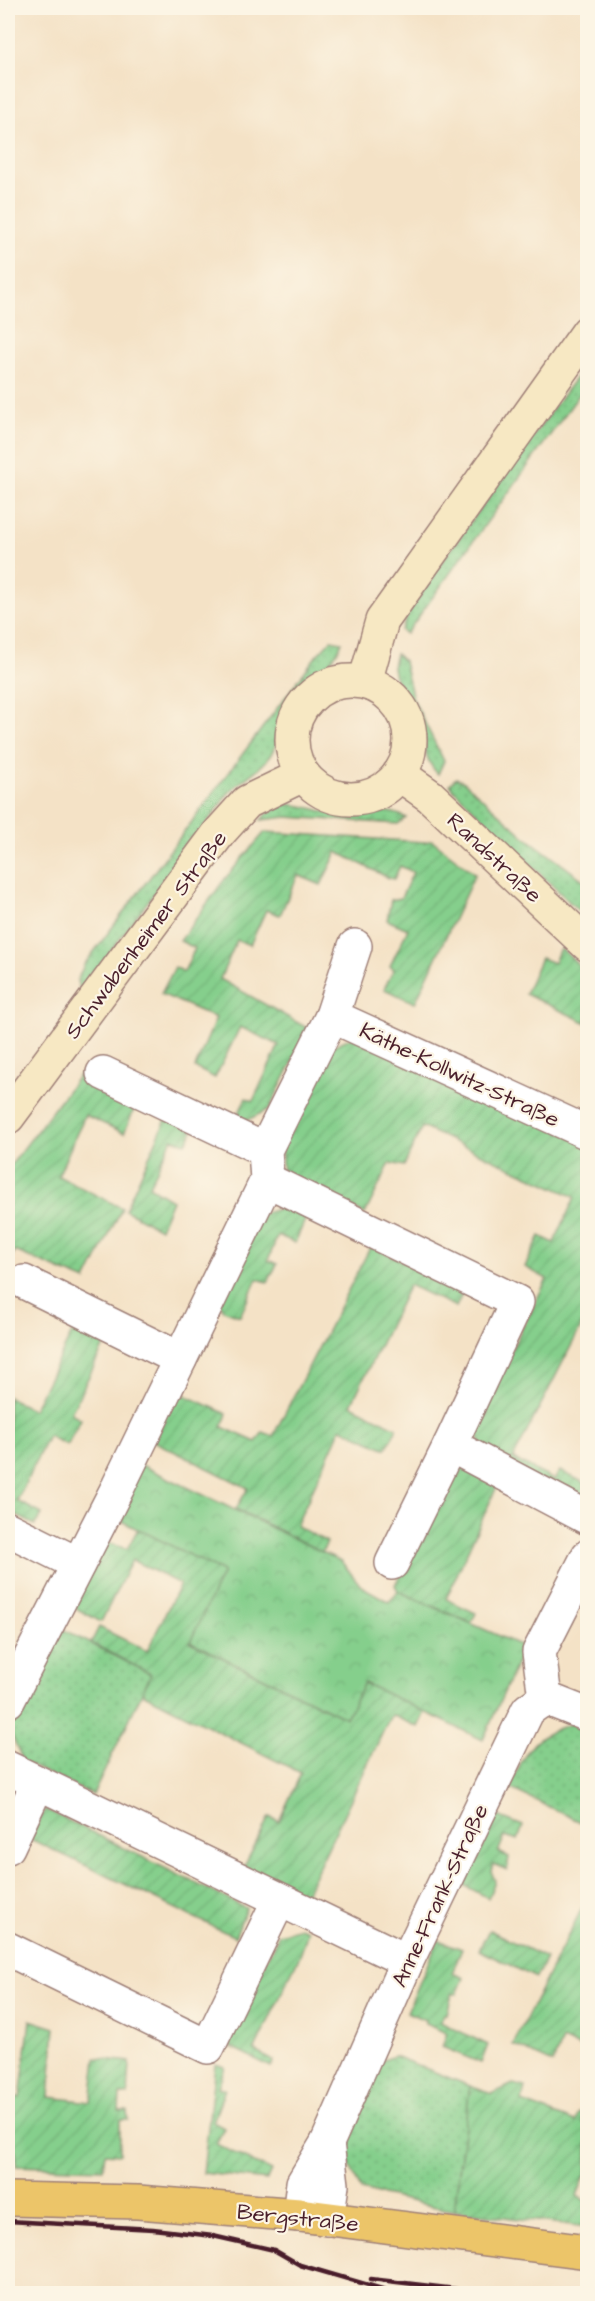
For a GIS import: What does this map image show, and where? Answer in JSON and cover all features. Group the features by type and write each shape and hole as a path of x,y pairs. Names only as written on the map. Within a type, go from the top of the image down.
{"main road":[{"name":"Bergstraße","path":"8,2199 138,2202 313,2217 588,2252"}],"street":[{"path":"365,682 382,621 588,332"},
{"path":"344,680 365,682 390,696 397,702 406,719 410,738 407,757 399,774 385,788 369,796 351,799 332,796 316,788 303,775 293,756 291,736 296,716 308,698 324,686 344,680"},
{"name":"Randstraße","path":"399,774 430,796 588,945"},
{"name":"Schwabenheimer Straße","path":"8,1117 219,833 247,802 303,775"},
{"path":"8,1701 180,1359 332,1016 355,946"},
{"name":"Käthe-Kollwitz-Straße","path":"332,1016 588,1133"},
{"path":"103,1073 517,1302 392,1563"},
{"path":"24,1282 180,1359"},
{"path":"450,1445 588,1518"},
{"path":"8,1529 78,1564"},
{"path":"588,1556 539,1652 546,1698 588,1715"},
{"name":"Anne-Frank-Straße","path":"313,2217 332,2186 327,2143 407,1961 528,1710 546,1698"},
{"path":"8,1768 407,1961"},
{"path":"8,1847 38,1783"},
{"path":"8,1949 208,2047 279,1900"}],"green space":[{"path":"587,362 587,384 406,634 401,630 410,611 441,563"},
{"path":"331,640 342,642 338,651 292,701 275,746 267,760 225,797 83,988 79,988 77,981 84,965 317,655"},
{"path":"396,654 404,662 413,699 444,761 438,774 428,760 417,714 394,674"},
{"path":"456,778 464,782 524,836 587,883 587,919 453,789 450,784"},
{"path":"285,804 345,816 390,812 406,818 398,824 287,817 261,820 268,813"},
{"path":"265,832 425,842 432,840 475,874 415,1003 384,989 394,969 390,966 408,929 387,920 391,900 401,898 413,872 400,866 394,879 389,878 337,852 321,885 298,875 280,915 266,910 250,945 237,940 220,979 309,1029 269,1109 246,1121 237,1117 246,1098 253,1101 279,1045 240,1027 215,1078 195,1068 216,1018 161,994 175,967 184,972 195,948 180,941 224,880"},
{"path":"562,949 587,973 587,1023 525,994 541,958 554,963 559,950"},
{"path":"357,1035 587,1144 588,1305 584,1313 587,1315 513,1459 554,1480 560,1471 587,1484 587,1495 574,1499 484,1453 474,1424 547,1279 525,1267 540,1236 554,1243 575,1197 422,1127 404,1166 390,1163 365,1214 283,1175 281,1147 330,1047"},
{"path":"80,1074 137,1103 124,1133 85,1115 58,1176 122,1208 86,1281 15,1251 11,1257 8,1255 8,1169"},
{"path":"167,1117 193,1130 186,1143 172,1139 149,1186 172,1200 160,1229 125,1210"},
{"path":"289,1205 308,1213 295,1243 278,1235 268,1260 277,1264 268,1282 257,1279 240,1316 223,1310 219,1301 259,1215"},
{"path":"371,1246 464,1290 456,1307 409,1285 351,1405 397,1428 386,1449 341,1428 296,1526 327,1542 322,1552 236,1509 248,1488 151,1440 174,1390 227,1414 222,1427 256,1442 263,1432 273,1436"},
{"path":"78,1321 109,1335 71,1413 81,1419 67,1445 48,1436 17,1501 42,1514 35,1525 8,1511 8,1397 33,1410"},
{"path":"455,1464 498,1484 446,1599 476,1613 471,1623 398,1591 395,1585"},
{"path":"141,1465 341,1561 361,1586 389,1602 398,1591 524,1647 483,1740 364,1683 346,1718 189,1641 223,1572 115,1518"},
{"path":"138,1529 223,1572 190,1642 346,1718 364,1683 425,1712 418,1727 391,1715 304,1898 244,1867 269,1817 279,1821 301,1773 142,1693 151,1674 91,1643 99,1627 147,1651 180,1584 132,1560 101,1622 70,1605 101,1541 127,1549"},
{"path":"60,1628 151,1674 93,1795 23,1762 9,1728"},
{"path":"571,1724 587,1732 587,1825 509,1788 531,1747 546,1734"},
{"path":"45,1809 246,1908 235,1937 30,1839"},
{"path":"498,1816 523,1826 518,1840 505,1836 498,1852 509,1857 507,1870 493,1864 491,1871 495,1881 488,1898 464,1885"},
{"path":"587,1898 587,2050 562,2040 553,2063 513,2045"},
{"path":"301,1928 308,1931 301,1953 254,2051 274,2061 271,2067 225,2044 279,1934"},
{"path":"489,1930 546,1958 536,1978 479,1950"},
{"path":"438,1940 462,1949 452,1973 464,1978 457,1994 452,1993 447,2014 444,2014 440,2022 488,2045 481,2063 442,2047 447,2033 425,2024 425,2020 407,2012"},
{"path":"30,2020 55,2028 49,2097 91,2102 96,2058 130,2062 128,2094 120,2094 119,2111 127,2111 128,2120 120,2120 120,2154 105,2153 103,2169 16,2166 16,2152 8,2153 13,2096 20,2098"},
{"path":"394,2056 470,2086 454,2211 361,2190 349,2164 347,2149 381,2061"},
{"path":"215,2064 225,2067 218,2087 225,2089 213,2122 224,2128 216,2144 271,2171 267,2180 203,2173"},
{"path":"513,2084 525,2087 522,2102 575,2122 579,2113 585,2115 582,2123 587,2126 587,2170 577,2196 587,2202 587,2227 454,2211 470,2086 492,2094"}],"railway":[{"path":"8,2221 153,2229 213,2236 274,2250 300,2265 399,2294"},
{"path":"371,2279 498,2294"}]}
